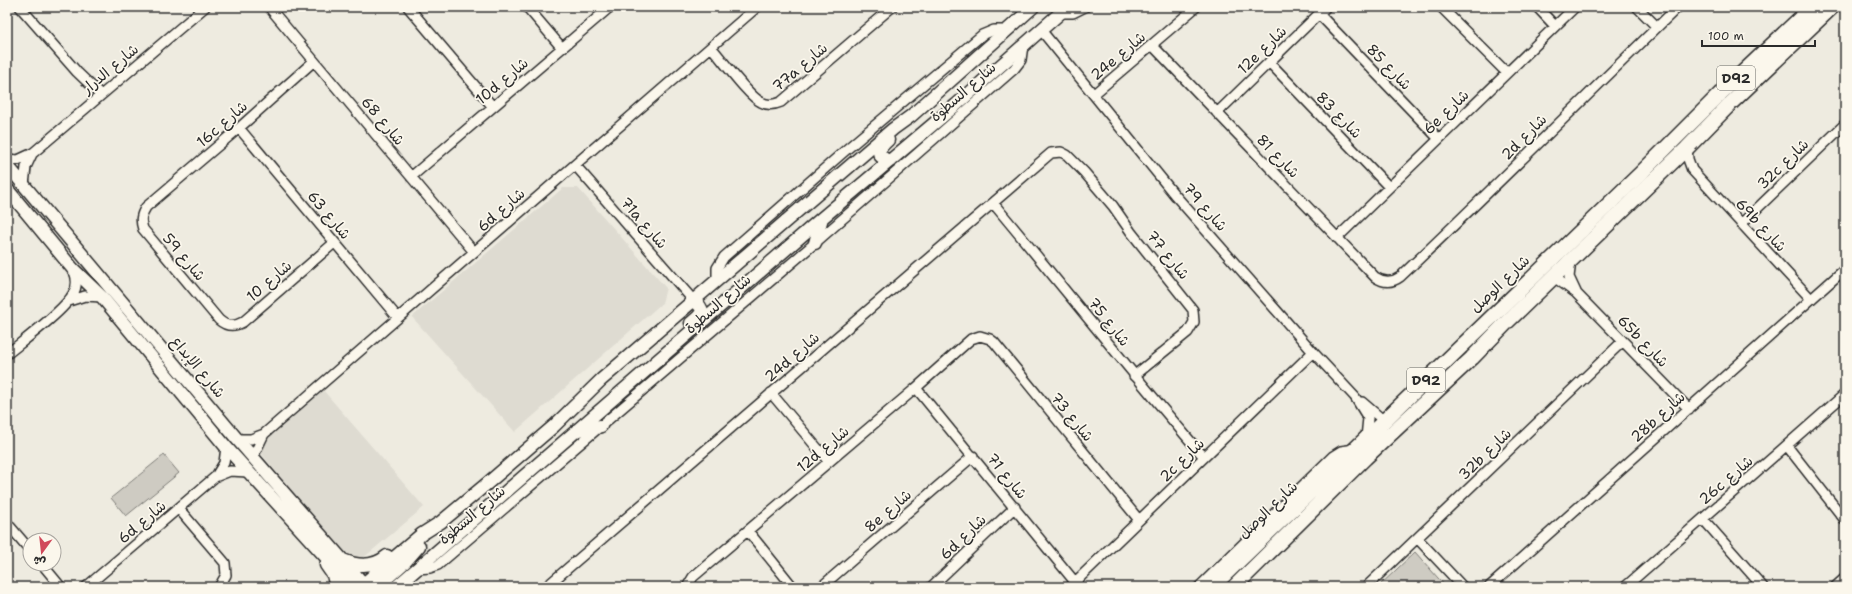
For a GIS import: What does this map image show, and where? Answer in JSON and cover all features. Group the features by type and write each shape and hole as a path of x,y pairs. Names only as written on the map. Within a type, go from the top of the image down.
{"main road":[{"name":"شارع الوصل","path":"1234,587 1360,454 1366,438 1641,173 1720,94 1812,7"},
{"path":"1772,63 1782,46 1822,7"},
{"name":"شارع الوصل","path":"1212,587 1360,454 1472,358 1670,165 1772,63 1832,7"},
{"name":"شارع السطوة","path":"361,586 422,534 442,522 554,426 601,380 717,279 887,134 911,116 1007,30 1027,9"},
{"name":"شارع السطوة","path":"400,585 416,569 574,432 822,218 956,105 1064,10"},
{"path":"890,161 880,156 880,148 911,116"},
{"name":"شارع الإبداع","path":"7,165 237,439 342,560 361,586"},
{"path":"1554,277 1552,270 1553,266 1624,194 1641,173"},
{"name":"شارع الإبداع","path":"7,189 73,269 102,297 248,472 308,538 361,586"},
{"path":"815,243 822,218"},
{"path":"679,342 684,329 701,314 701,307 693,300"},
{"path":"182,393 207,415 240,453 253,457"},
{"path":"1360,454 1371,446 1387,429 1387,424 1384,420"},
{"path":"574,432 601,426"},
{"path":"342,560 358,565 375,564 383,560 419,529 442,522"},
{"path":"376,587 405,562 442,522"},
{"path":"308,538 312,548 334,575 336,587"}],"street":[{"path":"20,7 98,97"},
{"name":"شارع الدرار","path":"7,159 18,160 33,153 205,7"},
{"name":"شارع 68","path":"269,7 474,252"},
{"path":"408,7 493,107"},
{"path":"527,7 562,48"},
{"name":"10d شارع","path":"411,177 610,7"},
{"name":"6d شارع","path":"237,439 251,439 264,434 757,7"},
{"name":"77a شارع","path":"711,47 756,99 768,105 775,105 781,102 892,7"},
{"name":"شارع السطوة","path":"1064,10 1073,13 1085,7"},
{"name":"24e شارع","path":"1094,94 1196,7"},
{"name":"12e شارع","path":"1217,113 1326,7"},
{"path":"1441,7 1507,73"},
{"path":"1537,7 1556,26"},
{"name":"6e شارع","path":"1337,238 1575,7"},
{"path":"1637,7 1657,27"},
{"name":"2d شارع","path":"1387,282 1396,280 1400,277 1678,7"},
{"name":"شارع 85","path":"1318,14 1439,139"},
{"name":"شارع السطوة","path":"717,279 717,268 724,258 843,153 982,35 994,30 1007,30"},
{"name":"شارع 79","path":"1041,30 1174,194 1313,352 1355,397 1384,420"},
{"name":"شارع السطوة","path":"416,569 430,568 438,565 815,243 1014,69 1021,60 1023,45"},
{"name":"شارع 81","path":"1152,45 1375,277 1387,282"},
{"name":"16c شارع","path":"146,208 239,128 314,60"},
{"name":"شارع 83","path":"1269,62 1389,187"},
{"name":"32c شارع","path":"1741,224 1845,124"},
{"name":"شارع 63","path":"239,128 398,318"},
{"name":"69b شارع","path":"1687,148 1688,160 1692,170 1811,299"},
{"name":"24d شارع","path":"553,585 771,393 1048,155 1058,152"},
{"name":"شارع 77","path":"1058,152 1067,155 1113,206 1131,232 1193,310 1194,322 1188,332 1134,376"},
{"name":"شارع الدرار","path":"24,185 26,167 33,153"},
{"name":"71a شارع","path":"575,165 693,300"},
{"path":"1670,165 1681,166 1692,170"},
{"name":"شارع 75","path":"993,203 1134,376 1204,457"},
{"name":"شارع 59","path":"146,208 141,218 143,229 218,320"},
{"name":"شارع 10","path":"218,320 230,326 243,322 334,243"},
{"name":"65b شارع","path":"1571,261 1569,276 1576,293"},
{"path":"7,354 69,300 77,285 77,278 73,269"},
{"name":"28b شارع","path":"1489,587 1845,269"},
{"name":"65b شارع","path":"1554,277 1576,293 1688,409"},
{"path":"69,300 85,296 102,297"},
{"name":"12d شارع","path":"687,587 693,577 916,388 971,339 980,336"},
{"name":"شارع 73","path":"980,336 994,342 1139,520"},
{"name":"32b شارع","path":"1366,587 1623,341"},
{"name":"2c شارع","path":"1073,585 1313,352"},
{"name":"شارع 71","path":"916,388 1015,507 1073,585"},
{"path":"771,393 829,462"},
{"name":"26c شارع","path":"1624,587 1845,394"},
{"name":"شارع 79","path":"1355,397 1368,418 1369,429 1366,438"},
{"name":"6d شارع","path":"253,457 264,434"},
{"path":"1787,446 1845,520"},
{"name":"6d شارع","path":"86,587 215,477 224,463 226,447"},
{"path":"1199,587 1340,451 1360,454"},
{"name":"8e شارع","path":"821,587 972,456"},
{"name":"6d شارع","path":"215,477 230,471 248,472"},
{"name":"6d شارع","path":"931,587 1015,507"},
{"path":"179,509 225,563 226,575 219,587"},
{"path":"1703,519 1763,587"},
{"path":"7,523 22,541"},
{"path":"748,531 794,587"},
{"path":"1417,538 1463,587"},
{"path":"49,572 61,587"},
{"path":"1835,587 1845,578"}],"shaded area":[{"path":"563,188 578,188 666,288 662,303 515,432 412,317"},
{"path":"323,390 424,507 362,559 345,555 260,452 261,442"},
{"path":"164,455 179,473 126,516 111,498"},
{"path":"1415,552 1446,587 1378,587"}]}
